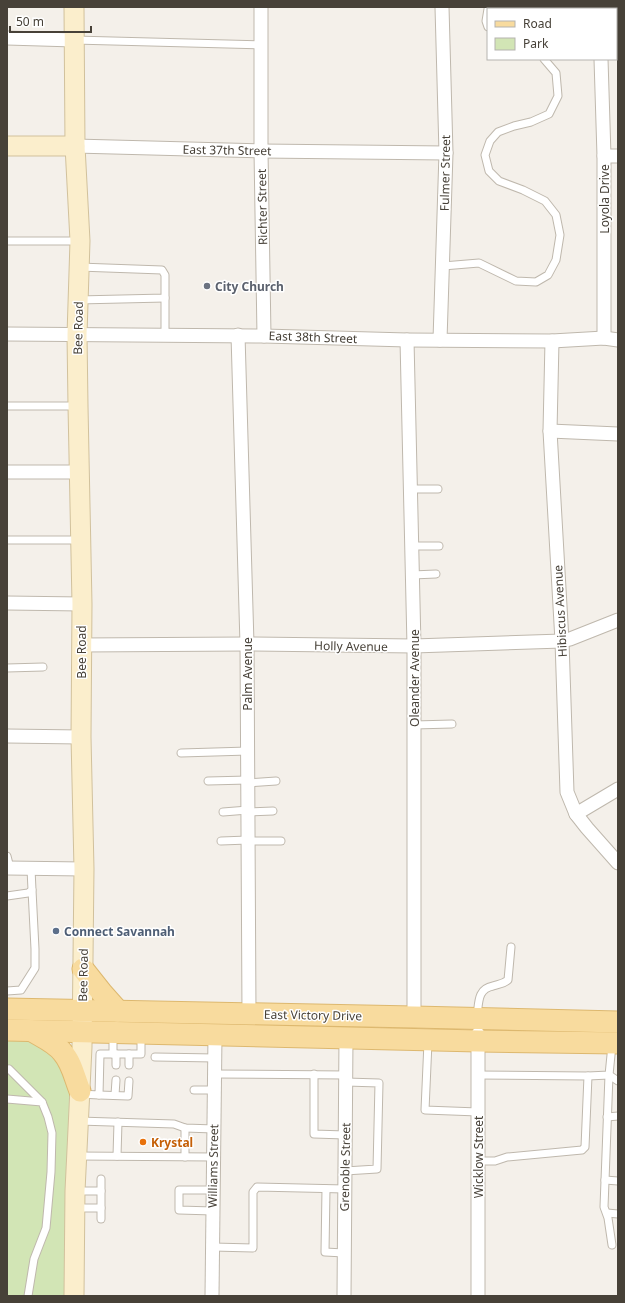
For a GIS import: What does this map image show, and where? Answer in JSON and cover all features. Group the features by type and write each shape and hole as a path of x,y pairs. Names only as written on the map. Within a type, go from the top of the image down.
{"main road":[{"name":"Bee Road","path":"74,7 75,146 80,241 78,300 78,406 82,604 81,737 84,869 82,1032 86,1093 79,1121 75,1200 74,1296"},
{"name":"East 37th Street","path":"7,146 75,146"},
{"path":"83,969 118,1011"},
{"name":"East Victory Drive","path":"15,1002 82,1010 414,1016 618,1022"},
{"name":"East Victory Drive","path":"7,1030 615,1043"},
{"path":"32,1031 63,1052 86,1093"}],"street":[{"name":"Richter Street","path":"261,7 261,151 264,336"},
{"name":"Fulmer Street","path":"440,340 446,153 442,7"},
{"path":"7,38 74,40"},
{"name":"Loyola Drive","path":"601,60 604,156 604,338"},
{"name":"East 37th Street","path":"75,146 261,151 446,153"},
{"path":"604,156 618,156"},
{"name":"East 38th Street","path":"7,334 238,335 407,340 552,341 604,338 618,340"},
{"name":"Palm Avenue","path":"238,335 247,644 249,1014"},
{"name":"Oleander Avenue","path":"407,340 414,646 414,1016"},
{"name":"Hibiscus Avenue","path":"552,341 550,431 562,641 567,792 576,814 618,863"},
{"path":"550,431 618,434"},
{"path":"7,472 79,472"},
{"path":"7,603 82,604"},
{"name":"Holly Avenue","path":"81,645 247,644 414,646 562,641 570,640 618,620"},
{"path":"7,736 81,737"},
{"path":"576,814 618,789"},
{"path":"8,864 31,869 84,869"},
{"name":"Wicklow Street","path":"477,1019 478,1296"},
{"name":"Williams Street","path":"212,1296 215,1035"},
{"name":"Grenoble Street","path":"344,1296 346,1038"}],"lane":[{"path":"74,40 261,45"},
{"path":"442,266 479,264 516,281 536,282 548,275 556,260 560,235 556,215 545,201 523,190 499,181 489,171 485,155 490,141 498,132 531,122 549,114 558,96 556,73 545,60"},
{"path":"7,241 80,241"},
{"path":"79,267 162,270 165,275 165,335"},
{"path":"78,300 165,298"},
{"path":"7,406 78,406"},
{"path":"410,489 438,489"},
{"path":"7,540 80,540"},
{"path":"412,546 440,546"},
{"path":"412,575 436,574"},
{"path":"7,668 43,667"},
{"path":"414,725 452,724"},
{"path":"181,753 248,751"},
{"path":"208,780 276,781"},
{"path":"223,812 273,811"},
{"path":"221,841 281,841"},
{"path":"7,991 15,1002 35,968 31,869"},
{"path":"7,896 28,893 32,890"},
{"path":"477,1019 480,993 487,987 503,984 508,980 510,947"},
{"path":"113,1032 116,1065"},
{"path":"129,1081 128,1096 86,1093 100,1054 141,1054 141,1033"},
{"path":"429,1040 425,1110 478,1112"},
{"path":"612,1245 604,1207 609,1075 615,1043"},
{"path":"129,1054 129,1065"},
{"path":"155,1057 215,1058"},
{"path":"9,1069 42,1102 52,1133 51,1172 46,1228 34,1259 28,1296"},
{"path":"214,1074 314,1074 379,1083 378,1169 345,1171"},
{"path":"314,1074 314,1134 346,1135"},
{"path":"478,1075 609,1075 618,1081"},
{"path":"478,1161 495,1161 507,1157 582,1150 585,1147 588,1076"},
{"path":"115,1095 116,1080"},
{"path":"194,1090 214,1090"},
{"path":"7,1099 42,1102"},
{"path":"607,1117 618,1116"},
{"path":"79,1121 174,1124 184,1128 214,1129"},
{"path":"117,1156 118,1122"},
{"path":"184,1128 185,1157"},
{"path":"77,1156 214,1157"},
{"path":"101,1179 101,1219"},
{"path":"605,1180 618,1180"},
{"path":"213,1247 252,1248 252,1192 257,1187 345,1189"},
{"path":"326,1189 325,1252 344,1252"},
{"path":"213,1190 179,1190 179,1210 213,1211"},
{"path":"75,1200 101,1191"},
{"path":"75,1200 101,1208"},
{"path":"606,1214 618,1214"}],"green space":[{"path":"7,1039 30,1040 61,1055 75,1113 67,1296 7,1296"}],"place":[{"name":"City Church","path":"207,286"},
{"name":"Connect Savannah","path":"56,931"},
{"name":"Krystal","path":"143,1142"}]}
